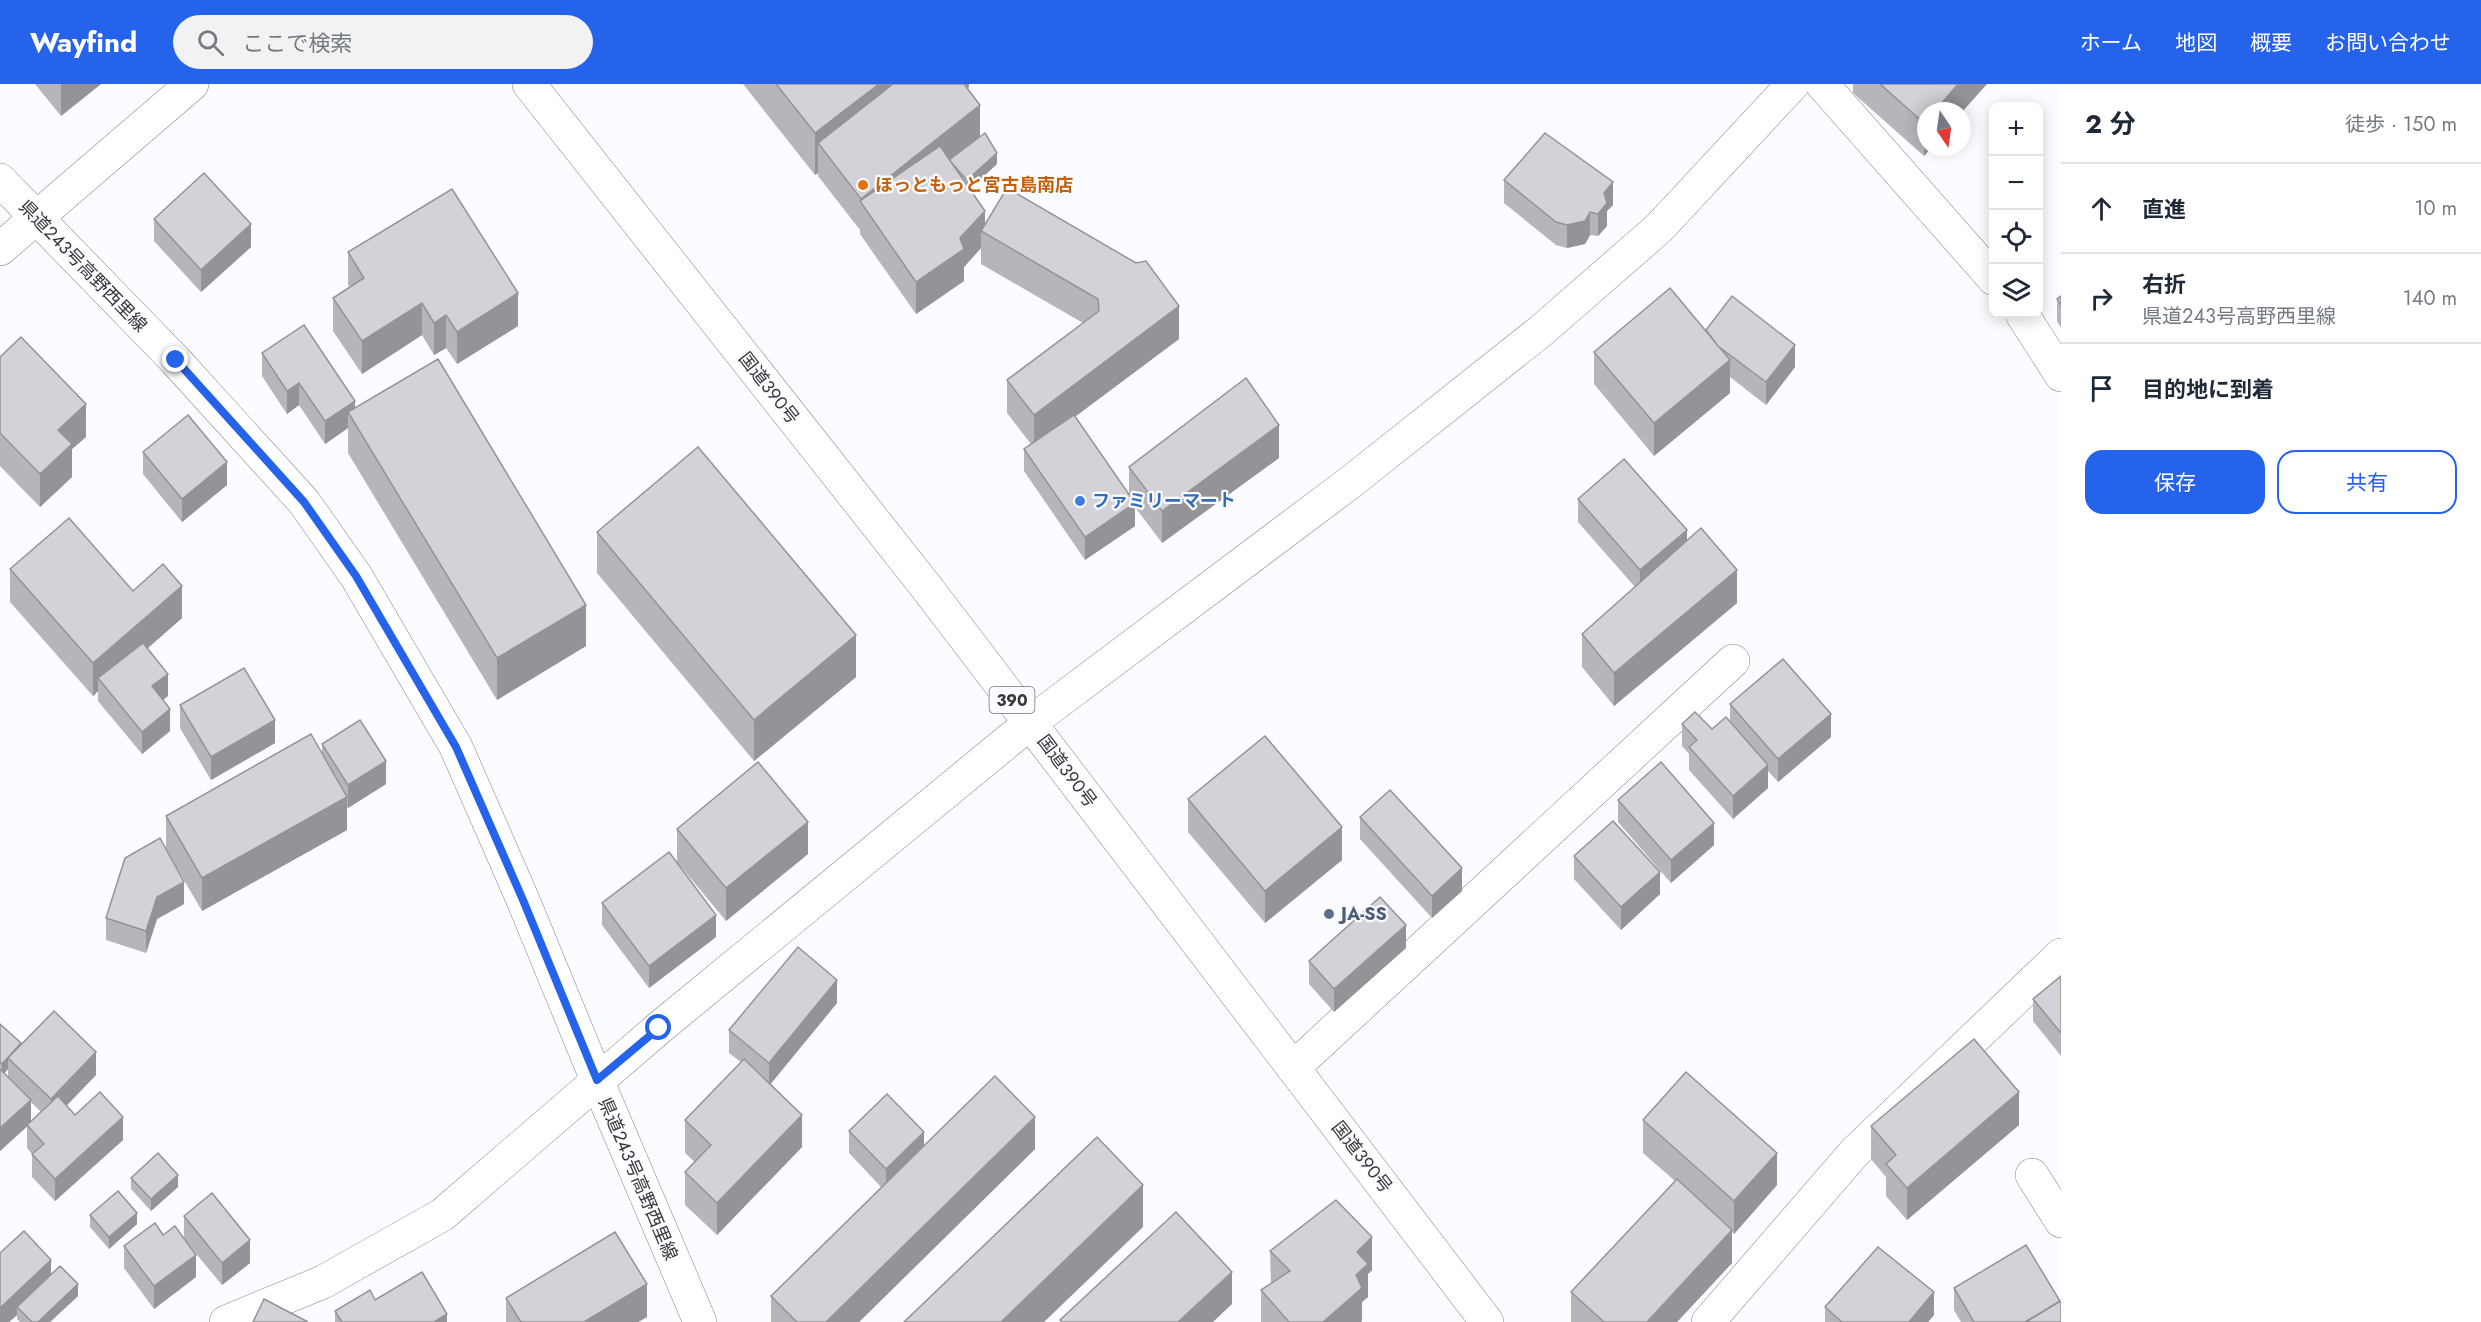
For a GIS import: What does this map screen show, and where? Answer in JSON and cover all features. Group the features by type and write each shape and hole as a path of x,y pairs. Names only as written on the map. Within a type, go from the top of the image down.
{"main road":[{"path":"0,249 192,84"},
{"name":"国道390号","path":"529,84 927,588 1487,1322"},
{"path":"226,1322 324,1282 442,1215 597,1080 1030,723 1352,481 1542,330 1659,228 1793,84"},
{"path":"1822,84 1989,273"},
{"name":"県道243号高野西里線","path":"0,180 35,219 176,360 304,502 356,576 456,747 523,900 700,1322"},
{"path":"2025,318 2061,375"},
{"path":"1293,1068 1733,661"},
{"path":"1708,1322 1854,1153 2061,955"},
{"path":"2032,1175 2061,1221"}],"building":[{"path":"776,84 879,84 815,133"},
{"path":"893,84 964,84 980,105 861,199 818,143"},
{"path":"1880,84 1958,84 1943,102 1917,102 1917,117"},
{"path":"985,133 997,153 967,180 949,160"},
{"path":"1545,133 1613,182 1604,193 1607,203 1598,214 1590,212 1585,221 1567,225 1556,222 1504,180"},
{"path":"940,146 985,211 960,238 964,249 916,282 860,201"},
{"path":"204,173 251,224 201,270 154,219"},
{"path":"1007,188 1136,263 1146,261 1179,306 1034,415 1007,380 1099,311 1098,299 981,231"},
{"path":"452,189 518,293 457,332 446,315 434,323 422,303 362,341 333,298 364,278 348,252"},
{"path":"1670,288 1730,360 1654,423 1594,352"},
{"path":"1732,296 1795,345 1766,382 1718,346 1706,330"},
{"path":"304,325 355,401 325,421 299,383 287,391 262,353"},
{"path":"21,337 86,404 58,430 72,444 40,474 0,433 0,357"},
{"path":"438,359 586,605 497,658 348,412"},
{"path":"1246,378 1279,425 1162,511 1129,467"},
{"path":"188,415 227,462 182,499 143,452"},
{"path":"1074,415 1135,503 1085,537 1024,449"},
{"path":"698,447 856,635 754,720 597,532"},
{"path":"1624,459 1687,530 1640,570 1578,499"},
{"path":"69,518 133,591 163,564 182,586 93,663 10,569"},
{"path":"1701,528 1737,570 1614,673 1582,634"},
{"path":"143,643 168,674 152,686 170,709 142,732 98,678"},
{"path":"1783,659 1831,714 1778,759 1730,704"},
{"path":"244,668 275,720 211,757 180,705"},
{"path":"1695,712 1712,729 1726,717 1768,765 1733,796 1689,747 1697,740 1682,724"},
{"path":"360,720 386,761 348,785 322,744"},
{"path":"311,734 347,797 202,878 166,816"},
{"path":"1265,736 1342,827 1265,891 1188,799"},
{"path":"758,762 808,822 726,888 677,829"},
{"path":"1661,762 1714,823 1671,860 1618,800"},
{"path":"1390,790 1462,868 1432,896 1360,817"},
{"path":"1613,821 1660,872 1621,907 1574,856"},
{"path":"160,838 184,882 157,897 146,931 106,918 125,858"},
{"path":"669,852 716,915 649,966 602,903"},
{"path":"1380,897 1406,925 1334,989 1309,961"},
{"path":"798,947 837,980 769,1063 729,1030"},
{"path":"2061,976 2061,1033 2033,999"},
{"path":"54,1011 96,1052 51,1099 8,1058"},
{"path":"0,1024 21,1043 2,1064 0,1062"},
{"path":"1974,1039 2019,1092 1907,1188 1886,1164 1896,1155 1871,1126"},
{"path":"744,1059 802,1115 717,1203 685,1172 711,1145 685,1120"},
{"path":"0,1069 31,1100 0,1128"},
{"path":"1686,1072 1777,1153 1734,1201 1643,1120"},
{"path":"995,1076 1035,1117 826,1322 797,1322 771,1296"},
{"path":"100,1092 123,1117 55,1179 32,1154 44,1144 27,1125 58,1096 75,1115"},
{"path":"887,1094 924,1132 886,1169 849,1131"},
{"path":"1097,1137 1143,1185 1001,1322 904,1322"},
{"path":"158,1153 178,1175 151,1199 131,1178"},
{"path":"1677,1179 1732,1230 1647,1322 1604,1322 1571,1292"},
{"path":"118,1191 137,1213 109,1237 90,1215"},
{"path":"212,1193 250,1240 222,1263 184,1216"},
{"path":"1336,1200 1372,1237 1357,1252 1368,1264 1356,1275 1362,1288 1323,1322 1289,1322 1261,1290 1290,1271 1270,1251"},
{"path":"1176,1212 1232,1272 1178,1322 1062,1322 1060,1320"},
{"path":"155,1223 163,1235 175,1226 196,1255 154,1286 124,1246"},
{"path":"24,1231 51,1260 0,1308 0,1253"},
{"path":"615,1232 647,1284 584,1322 521,1322 506,1298"},
{"path":"2026,1245 2060,1301 2025,1322 1974,1322 1954,1288"},
{"path":"1878,1247 1934,1292 1909,1322 1842,1322 1825,1307"},
{"path":"60,1266 78,1284 38,1322 32,1322 17,1307"},
{"path":"422,1272 447,1314 434,1322 342,1322 335,1311 370,1290 375,1300"},
{"path":"264,1299 308,1322 253,1322"},
{"path":"2061,1301 2061,1322 2026,1322"}],"place":[{"name":"ほっともっと宮古島南店","path":"863,185"},
{"name":"ファミリーマート","path":"1080,501"},
{"name":"JA-SS","path":"1329,914"}],"route":[{"path":"176,360 304,502 356,576 456,747 523,900 597,1080 659,1028"}]}
